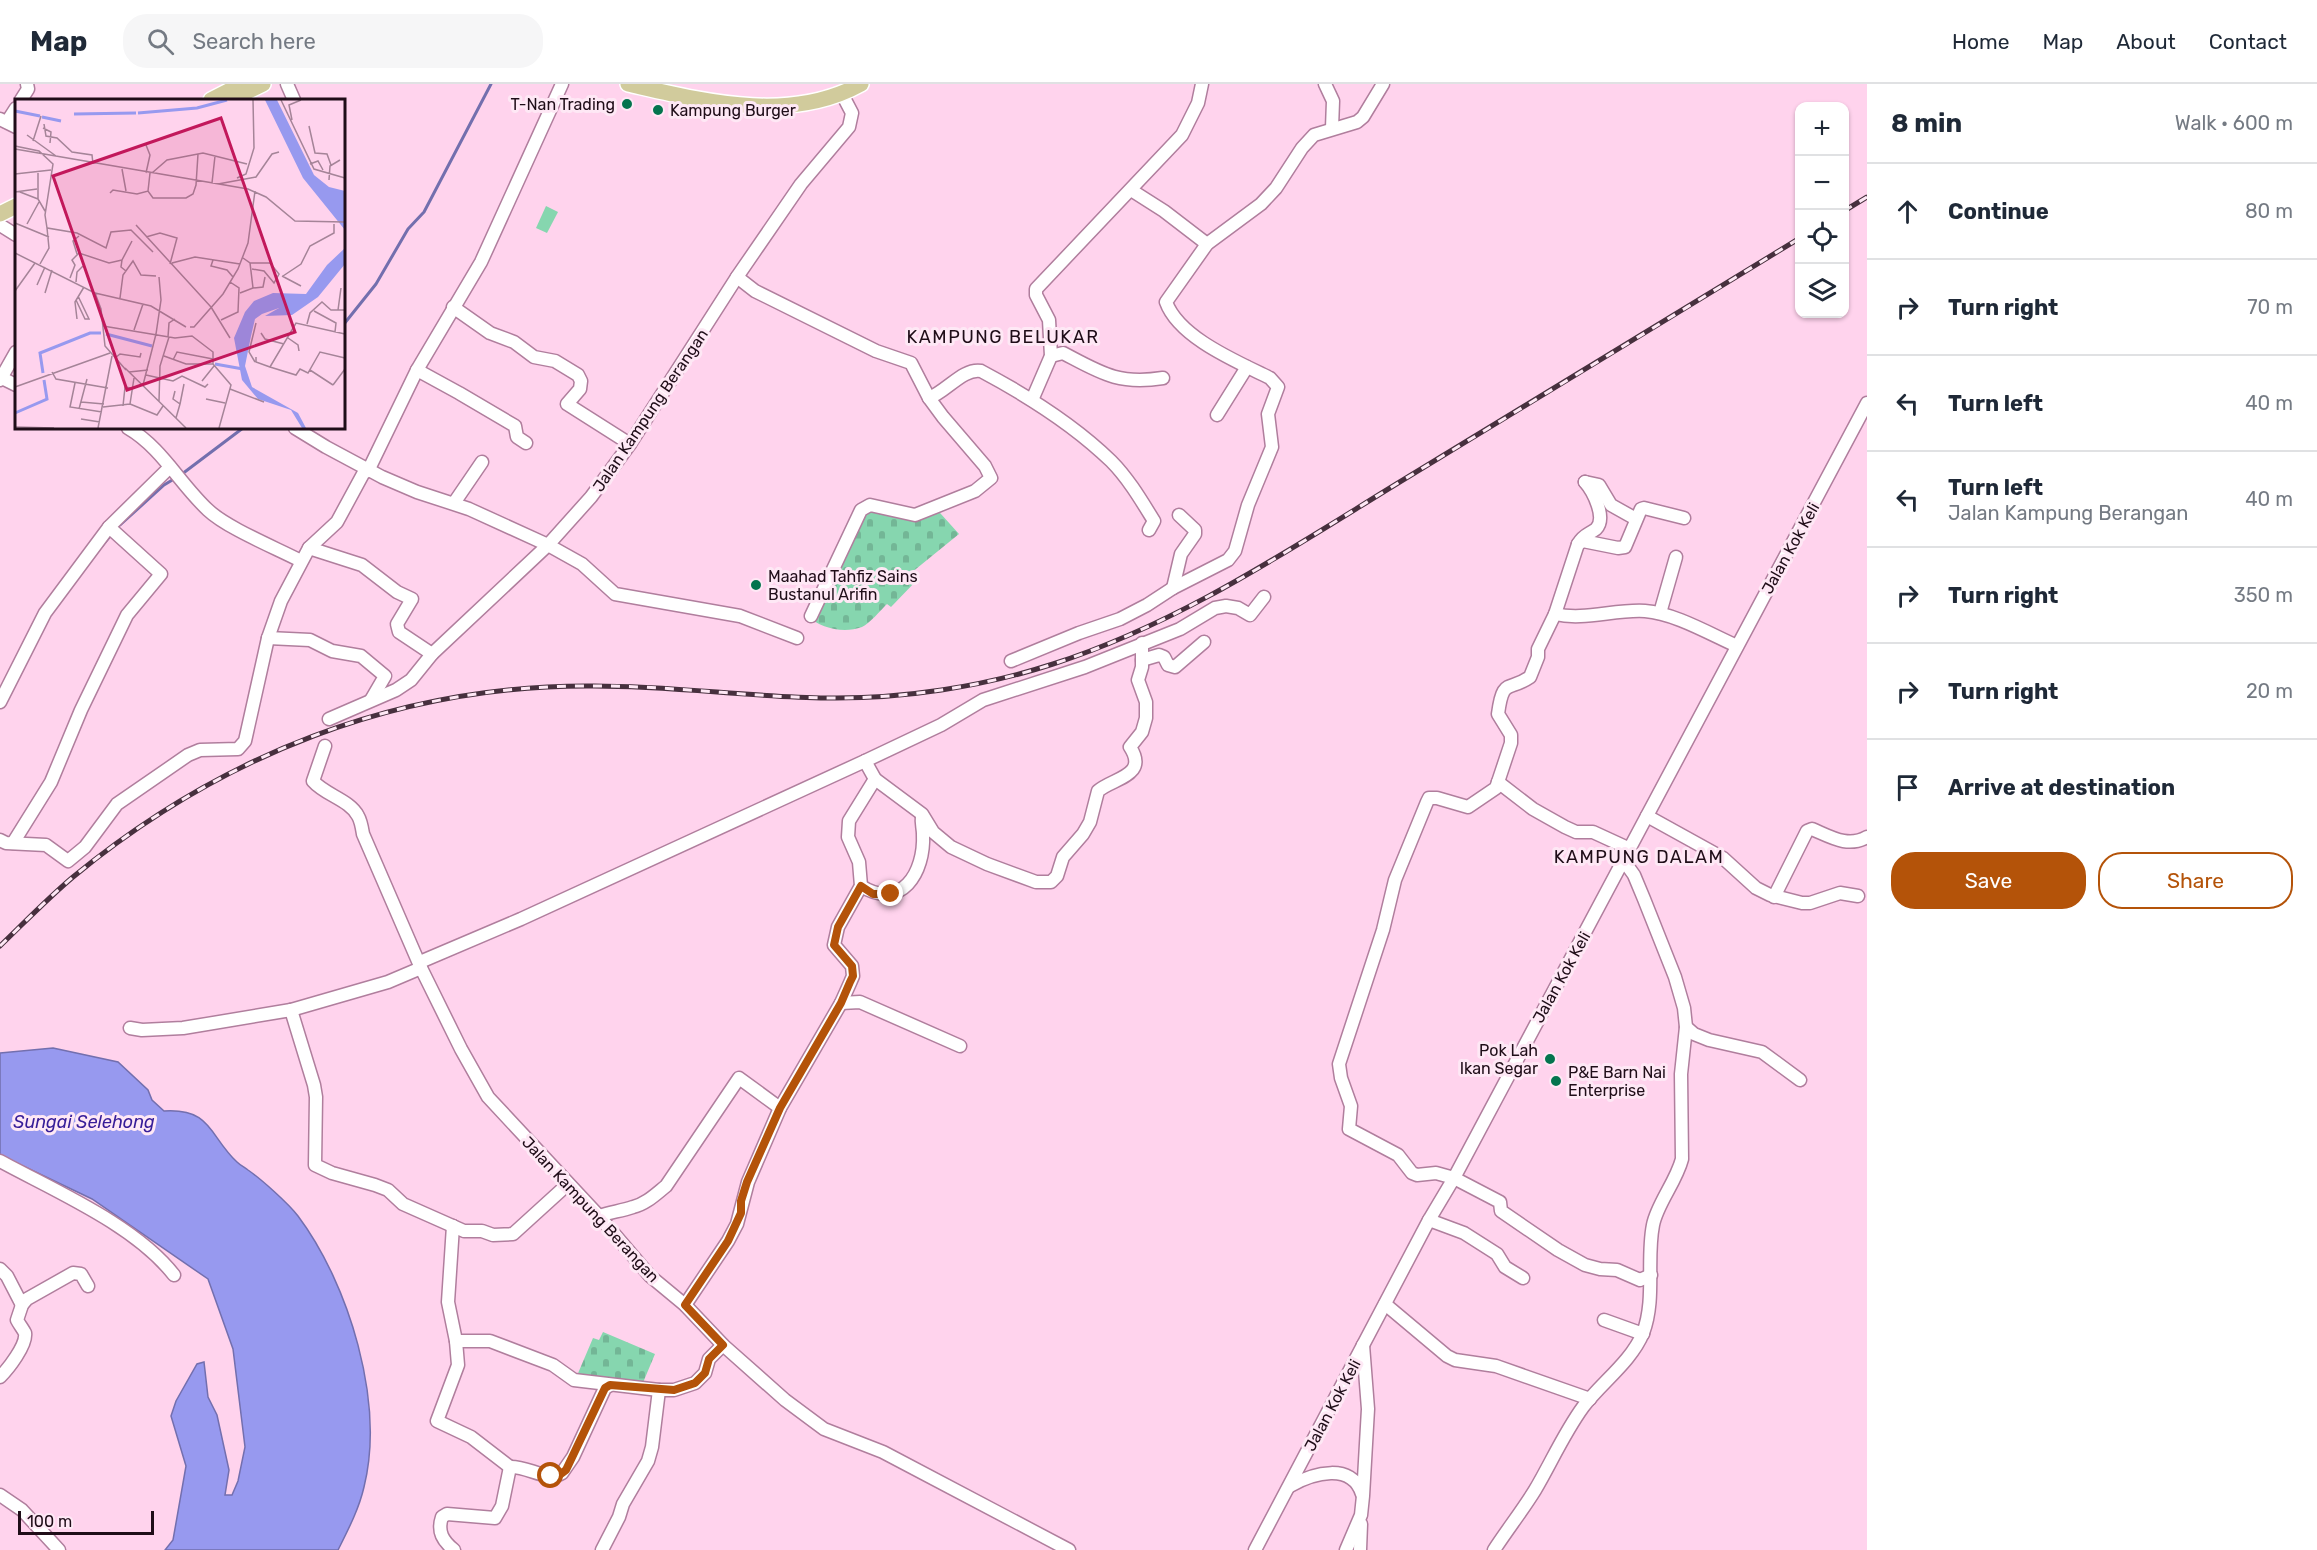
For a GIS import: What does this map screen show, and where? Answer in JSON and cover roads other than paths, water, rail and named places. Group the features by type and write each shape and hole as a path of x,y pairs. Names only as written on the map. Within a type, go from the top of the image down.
{"main road":[{"path":"214,99 263,84"},
{"path":"232,99 244,88 274,84"},
{"path":"628,84 702,101 746,106 789,105 820,100 842,94 861,84"},
{"path":"0,214 15,206"}],"street":[{"path":"22,99 28,89 27,84"},
{"path":"286,84 294,99"},
{"path":"0,840 46,845 68,861 85,847 117,804 188,754 200,750 238,749 244,741 268,638 281,601 309,548 337,522 363,474 369,469 417,370 481,262 562,84"},
{"path":"1032,400 1051,356 1049,320 1036,295 1036,289 1182,135 1198,103 1202,84"},
{"path":"1325,84 1333,100 1332,128"},
{"path":"1011,661 1120,619 1227,560 1235,551 1248,505 1272,447 1268,414 1278,387 1270,378 1198,340 1168,309 1166,303 1207,244 1261,204 1276,188 1307,141 1314,135 1347,125 1363,117 1383,84"},
{"name":"Jalan Kampung Berangan","path":"329,719 403,686 432,654 548,545 591,497 630,444 737,277 801,184 849,127 852,113 842,94"},
{"path":"1131,190 1164,211 1207,244"},
{"path":"0,225 15,234"},
{"path":"737,277 755,291 876,351 910,363 929,398 985,466 991,478 975,491 915,515 870,505 861,510 811,616"},
{"path":"453,307 490,333 514,342 534,357 555,361 578,375 581,381 580,389 567,404 630,444"},
{"path":"1051,356 1063,353 1106,375 1126,381 1163,378"},
{"path":"15,354 0,378 15,385"},
{"path":"1217,415 1247,367"},
{"path":"417,370 515,426 517,437 525,443"},
{"path":"929,398 941,393 964,374 976,370 1032,400 1077,430 1112,462 1132,486 1154,521 1149,530"},
{"name":"Jalan Kok Keli","path":"1255,1550 1737,646 1861,427 1867,403"},
{"path":"129,429 151,445 208,511 224,522 301,561"},
{"path":"298,429 343,456 417,492 454,503 548,545 582,564 615,594 740,616 797,638"},
{"path":"454,503 482,462"},
{"path":"0,702 45,613 109,527 170,467"},
{"path":"1636,519 1611,505 1599,485 1584,482 1590,488 1599,507 1601,520 1598,527 1583,536 1578,544 1555,614 1538,649 1538,657 1530,676 1509,684 1502,694 1498,714 1508,728 1512,743 1498,782 1492,792 1468,807 1429,798 1395,880 1383,930 1340,1064 1341,1078 1351,1106 1349,1130 1398,1155 1412,1173 1417,1175 1436,1173 1454,1178 1500,1202 1501,1211 1508,1218 1585,1265 1617,1270 1640,1280 1651,1275"},
{"path":"1578,544 1583,541 1618,548 1625,547 1636,519 1641,509 1644,508 1684,518"},
{"path":"1173,588 1180,554 1195,534 1195,530 1179,515"},
{"path":"13,843 51,782 81,710 127,615 161,574 109,527"},
{"path":"309,548 362,565 397,592 412,599 397,624 399,632 432,654"},
{"path":"1660,613 1676,557"},
{"path":"130,1028 142,1030 183,1028 291,1010 388,982 941,725 983,700 1085,667 1180,628 1215,608 1226,606 1238,608 1250,615 1264,597"},
{"path":"1555,614 1572,616 1643,611 1660,613 1737,646"},
{"path":"268,638 310,640 332,651 361,656 385,676 371,700"},
{"path":"1142,660 1159,655 1164,657 1168,666 1174,667 1204,642"},
{"path":"865,761 875,779 922,814 933,832 968,856 1036,882 1048,883 1054,880 1063,857 1090,822 1098,791 1124,778 1134,767 1136,757 1130,747 1142,732 1146,718 1146,702 1138,680 1142,660 1142,643"},
{"name":"Jalan Kampung Berangan","path":"324,746 313,781 320,789 354,810 359,817 363,834 421,965 461,1048 488,1097 599,1216 650,1276 685,1305 723,1345 785,1400 824,1429 883,1452 1069,1550"},
{"path":"685,1305 737,1224 747,1182 780,1108 841,1003 853,976 849,960 834,945 838,927 861,886 859,862 848,837 849,821 875,779"},
{"path":"1498,782 1533,809 1565,827 1576,832 1593,832 1630,849"},
{"path":"861,886 873,894 891,894 898,892 909,883 914,876 920,853 923,834 922,814"},
{"path":"1647,816 1723,858 1756,888 1774,897 1810,903 1840,893 1858,896"},
{"path":"1774,897 1807,831 1812,829 1831,839 1851,842 1867,837"},
{"path":"1494,1550 1536,1488 1572,1423 1635,1348 1643,1334 1649,1301 1650,1252 1654,1221 1679,1172 1683,1159 1681,1074 1686,1027 1684,1008 1675,977 1634,875 1624,861"},
{"path":"841,1003 860,1002 960,1046"},
{"path":"291,1010 315,1091 315,1165 332,1173 381,1187 403,1204 464,1231 482,1231 493,1234 513,1234 568,1184"},
{"path":"1686,1027 1694,1034 1708,1040 1762,1052 1800,1080"},
{"path":"599,1216 615,1210 634,1207 652,1197 666,1185 740,1078 780,1108"},
{"path":"0,1161 127,1232 161,1259 174,1275"},
{"path":"1429,1220 1464,1233 1497,1254 1505,1267 1523,1278"},
{"path":"453,1226 448,1302 458,1365 437,1421 471,1437 510,1467 551,1476 562,1473 573,1457 605,1388 610,1385"},
{"path":"0,1269 7,1276 22,1305"},
{"path":"0,1377 11,1365 24,1340 25,1335 17,1320 22,1305 27,1299 73,1273 81,1274 88,1286"},
{"path":"1386,1304 1447,1356 1455,1360 1496,1366 1590,1399"},
{"path":"1604,1320 1643,1334"},
{"path":"456,1341 490,1341 553,1365 574,1380 659,1390 674,1390 695,1383 705,1373 709,1359 723,1345"},
{"path":"1360,1550 1368,1409 1363,1344"},
{"path":"602,1550 619,1517 622,1503 648,1461 652,1447 659,1390"},
{"path":"454,1550 444,1541 440,1532 442,1517 447,1514 495,1518 502,1506 510,1467"},
{"path":"1289,1486 1316,1475 1336,1474 1350,1476 1359,1484 1363,1496"},
{"path":"0,1495 22,1510 59,1550"},
{"path":"1346,1550 1361,1515"}],"water":[{"name":"Sungai Selehong","path":"53,1048 118,1062 148,1090 152,1100 164,1111 180,1111 201,1119 237,1162 267,1185 294,1211 316,1244 333,1275 347,1309 366,1382 370,1418 369,1454 364,1487 338,1550 165,1550 173,1540 186,1466 171,1416 176,1401 197,1364 204,1362 208,1397 217,1415 229,1470 225,1495 232,1495 238,1481 245,1447 233,1349 208,1279 92,1199 0,1155 0,1053"}],"waterway":[{"path":"345,323 376,284 408,229 424,212 491,84"},
{"path":"182,474 242,429"},
{"path":"120,525 164,485 174,479"},
{"path":"101,547 110,536"}],"railway":[{"path":"1846,210 1867,197"},
{"path":"0,946 73,877 129,834 188,796 250,763 313,736 379,715 446,699 516,689 587,686 647,687 827,698 913,694 998,679 1099,648 1188,607 1273,560 1795,241"}],"place":[{"name":"T-Nan Trading","path":"627,104"},
{"name":"Kampung Burger","path":"658,110"},
{"name":"Maahad Tahfiz Sains Bustanul Arifin","path":"756,585"},
{"name":"Pok Lah Ikan Segar","path":"1550,1059"},
{"name":"P&E Barn Nai Enterprise","path":"1556,1081"}],"district":[{"name":"KAMPUNG BELUKAR","path":"1003,337"},
{"name":"KAMPUNG DALAM","path":"1639,857"}]}
